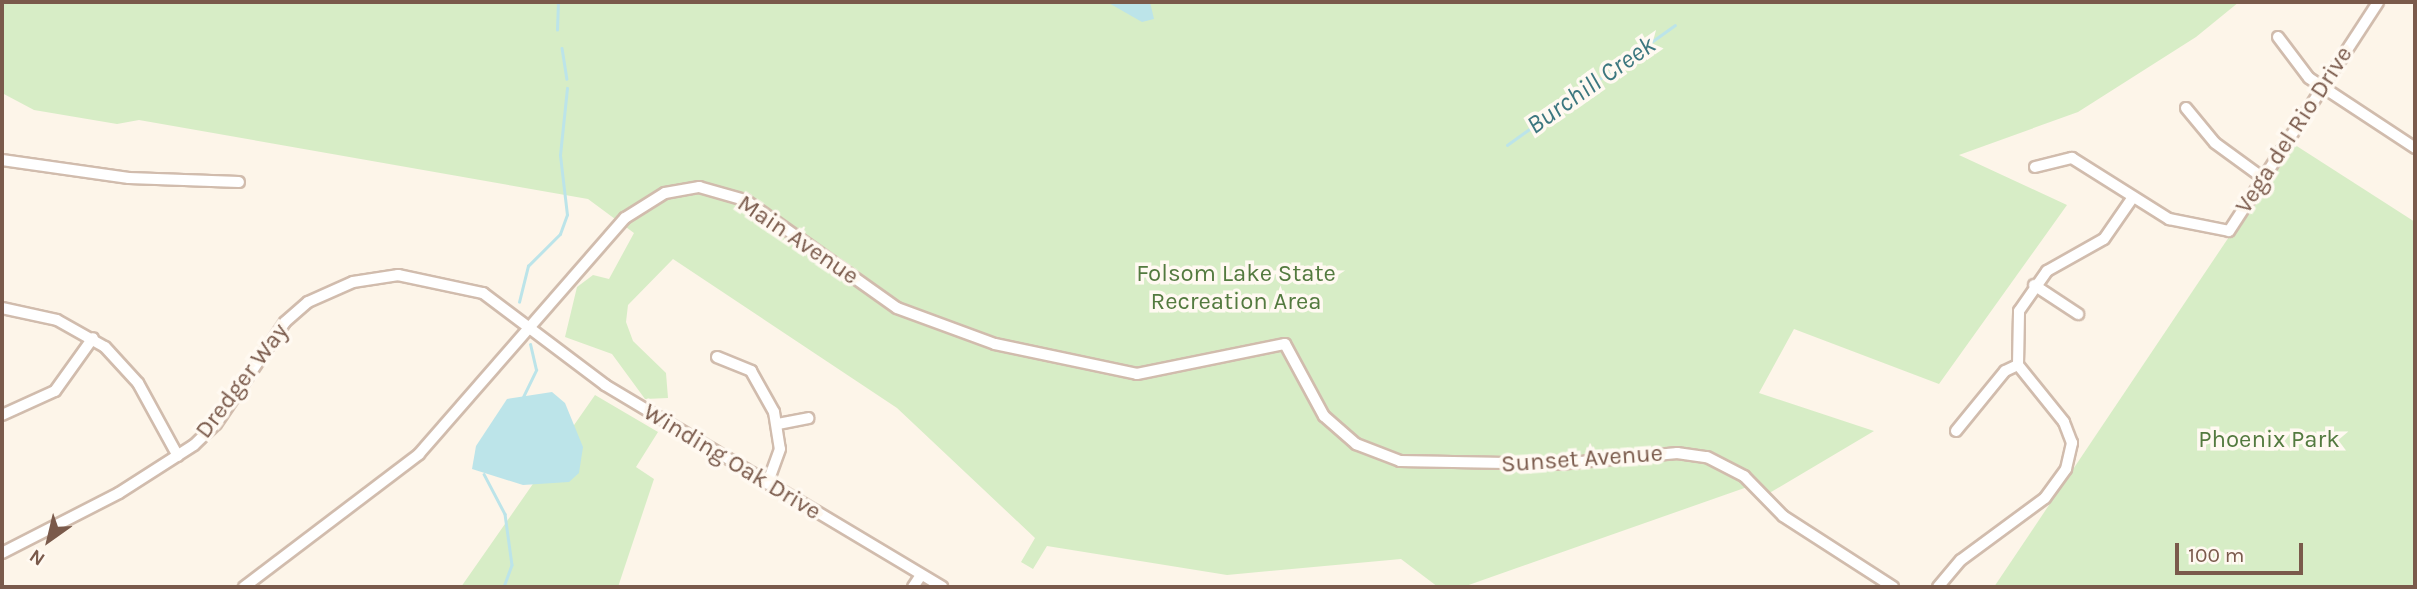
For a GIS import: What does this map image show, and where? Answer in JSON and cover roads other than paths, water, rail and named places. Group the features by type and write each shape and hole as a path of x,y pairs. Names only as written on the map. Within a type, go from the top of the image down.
{"street":[{"name":"Vega del Rio Drive","path":"2132,200 2196,227 2229,230 2378,2"},
{"path":"2278,37 2296,68 2415,148"},
{"path":"2186,108 2215,144 2263,178"},
{"path":"1938,587 1961,560 2045,498 2070,461 2064,422 2018,365 2017,321 2034,285 2047,271 2104,239 2132,200 2072,158 2035,167"},
{"path":"2,160 100,175 239,182"},
{"name":"Main Avenue","path":"244,587 419,454 625,218 656,197 699,187 745,200 897,308 995,344 1137,374 1285,344"},
{"name":"Dredger Way","path":"2,553 178,456 216,424 285,322 336,287 398,275 452,282 483,293 529,327"},
{"path":"2034,285 2078,314"},
{"path":"2,308 57,320 93,338 138,383 178,456"},
{"name":"Winding Oak Drive","path":"529,327 605,385 942,587"},
{"path":"2,415 55,391 93,338"},
{"name":"Sunset Avenue","path":"1285,344 1324,416 1373,451 1435,465 1707,457 1744,475 1783,516 1893,587"},
{"path":"717,357 751,370 778,424 779,456 767,484"},
{"path":"1956,431 2005,371 2018,365"},
{"path":"778,424 808,418"},
{"path":"913,587 921,575"}],"water":[{"path":"1107,2 1150,2 1154,19 1142,22"},
{"path":"552,392 565,403 583,447 579,473 569,482 523,485 472,469 476,446 507,399"}],"waterway":[{"name":"Burchill Creek","path":"557,30 558,2"},
{"name":"Burchill Creek","path":"1507,145 1675,25"},
{"path":"562,48 567,79"},
{"path":"519,302 528,266 560,234 567,215 560,155 567,88"},
{"name":"Burchill Creek","path":"523,397 536,370 530,345"},
{"name":"Burchill Creek","path":"484,474 505,514 512,565 504,587"}],"park label":[{"name":"Folsom Lake State Recreation Area","path":"1236,288"},
{"name":"Phoenix Park","path":"2269,440"}]}
